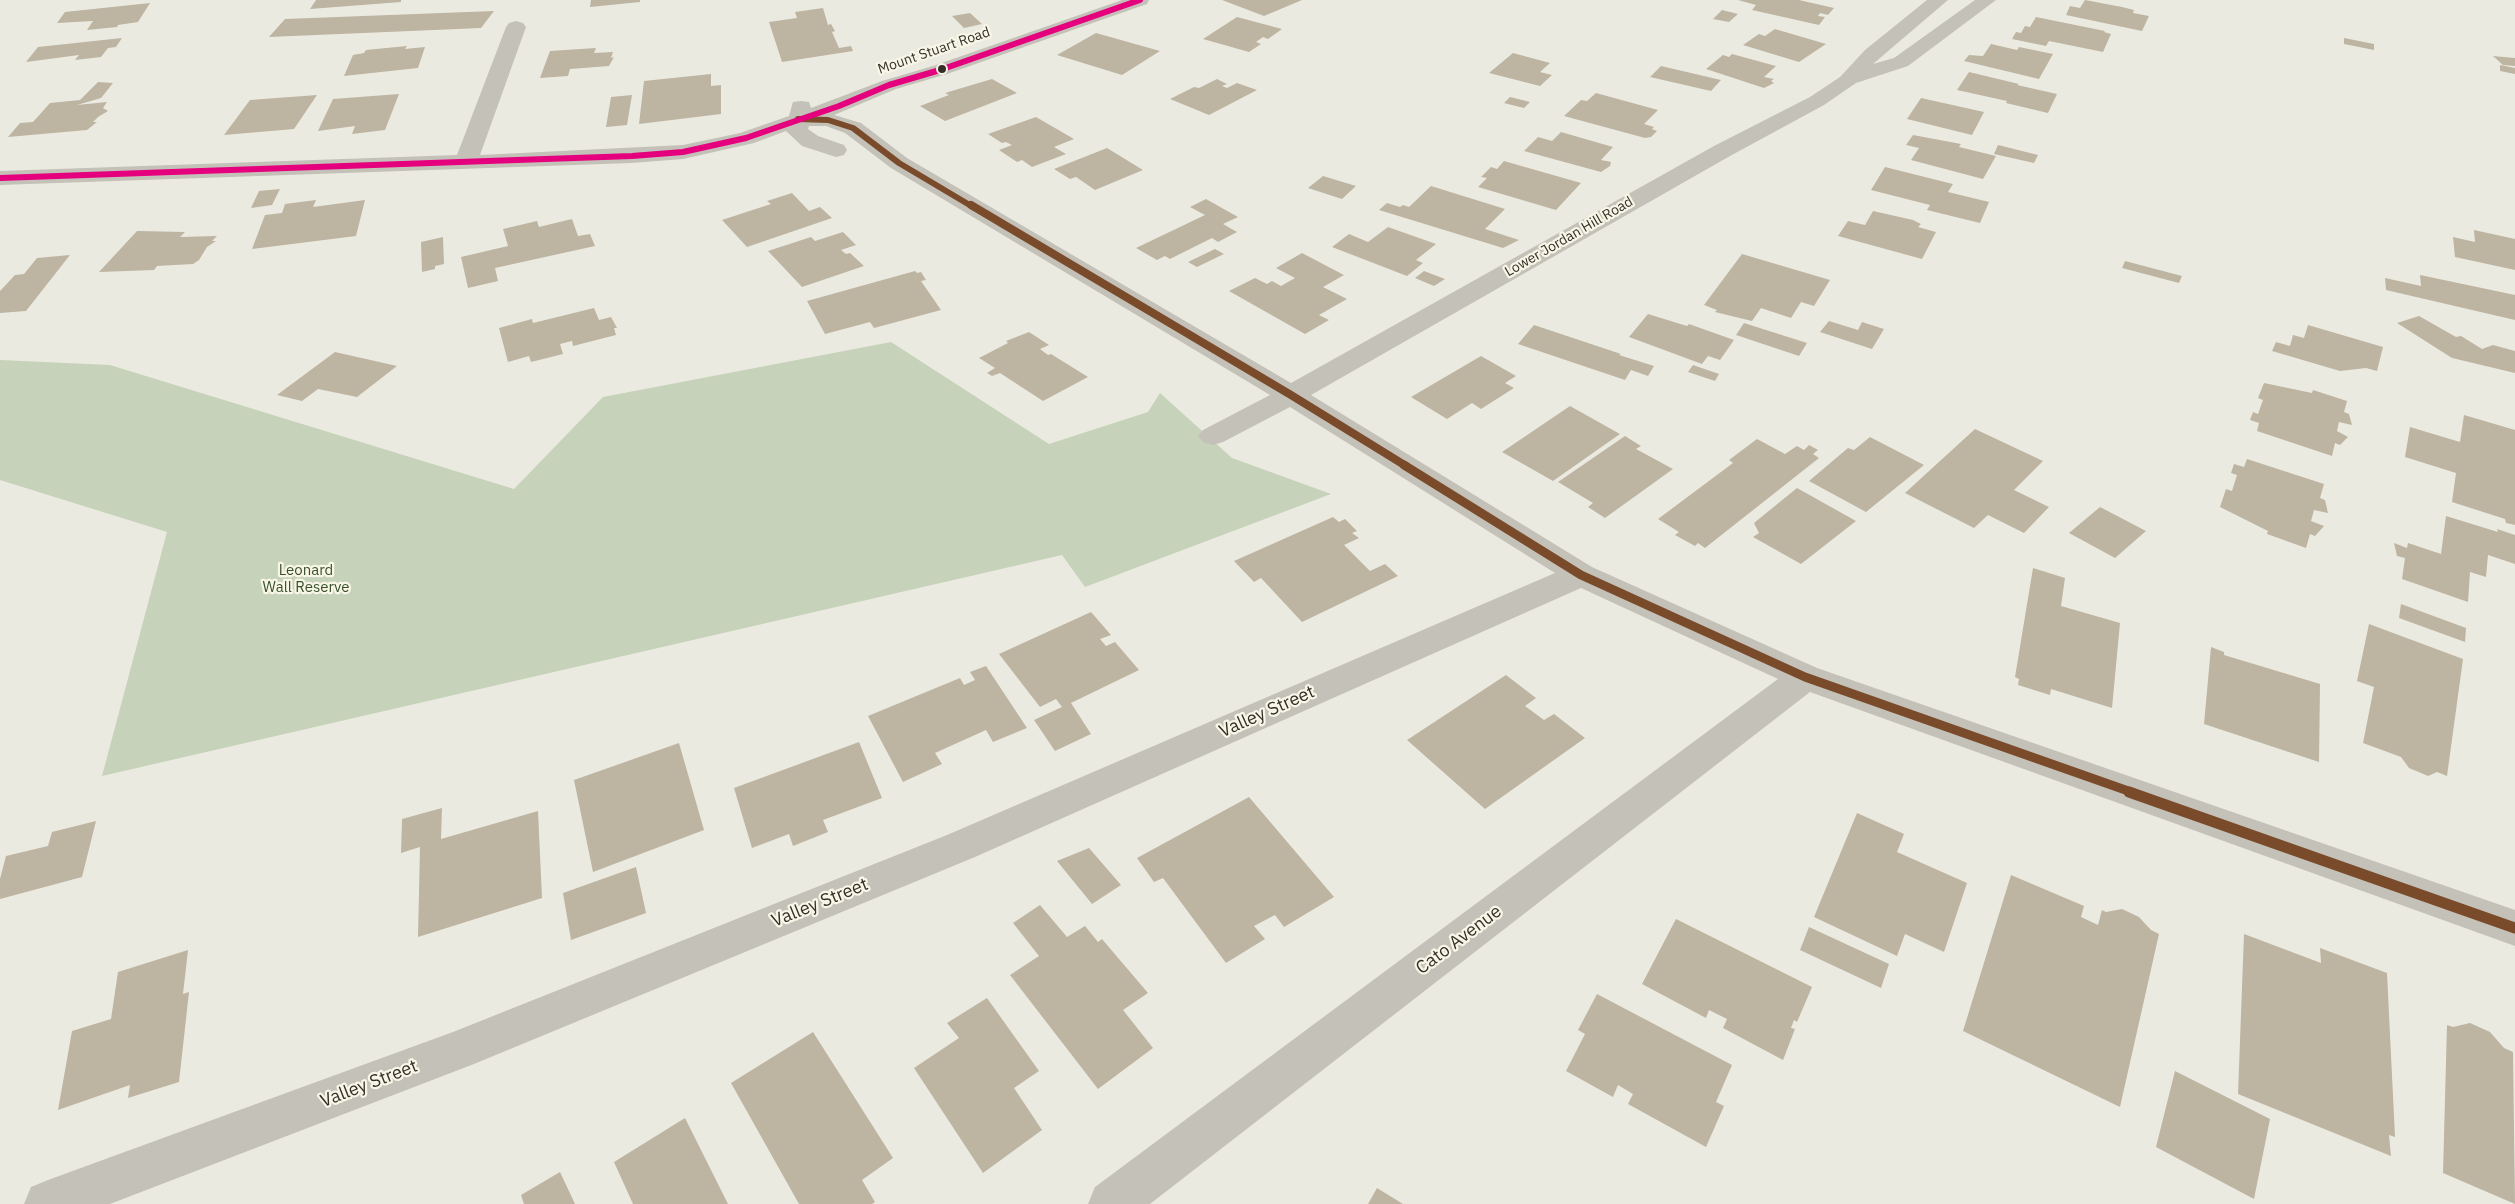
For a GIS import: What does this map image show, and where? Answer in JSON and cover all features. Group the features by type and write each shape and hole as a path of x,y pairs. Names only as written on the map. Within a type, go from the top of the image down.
{"street":[{"path":"1016,23 1084,0"},
{"name":"Mount Stuart Road","path":"0,178 632,156 683,152 738,140 839,106 889,85 940,70 1140,0"},
{"name":"Lower Jordan Hill Road","path":"1213,436 1291,395 1722,151 1817,101 1846,81 1872,54 1939,0"},
{"name":"Lower Jordan Hill Road","path":"1846,81 1901,62 1988,0"},
{"path":"466,162 516,27"},
{"name":"Mount Stuart Road","path":"798,119 802,103 852,79 902,61"},
{"path":"899,163 836,150 810,141 797,131 798,119 828,120 853,128 899,163 1291,395 1581,575 1805,677 2515,928"},
{"path":"683,152 836,150"},
{"name":"Valley Street","path":"48,1204 459,1050 950,850 1581,575"},
{"name":"Cato Avenue","path":"1112,1204 1805,677"}],"green space":[{"name":"Leonard Wall Reserve","path":"891,342 1049,444 1148,412 1160,393 1232,458 1331,494 1085,587 1062,555 102,776 167,532 0,480 0,360 110,365 514,489 603,397"}],"building":[{"path":"316,0 401,0 401,2 310,9"},
{"path":"591,0 640,0 640,2 590,7"},
{"path":"1222,0 1302,0 1264,16"},
{"path":"1738,0 1799,0 1834,8 1828,15 1820,13 1818,16 1825,17 1819,25 1752,10 1756,5"},
{"path":"2085,0 2134,10 2133,13 2149,16 2142,31 2066,15 2070,6 2080,8"},
{"path":"150,3 138,22 117,27 87,30 93,21 57,23 65,12"},
{"path":"823,8 828,25 831,24 835,31 832,32 839,48 851,46 853,51 782,62 769,22 797,18 795,12"},
{"path":"1722,10 1738,14 1729,22 1713,19"},
{"path":"494,11 481,28 269,37 285,19"},
{"path":"970,13 982,24 964,28 952,16"},
{"path":"1237,17 1282,29 1268,39 1263,37 1256,42 1261,44 1249,52 1203,39"},
{"path":"2036,17 2111,34 2103,52 2049,41 2046,46 2012,39 2016,32 2021,33 2025,26 2030,27"},
{"path":"1775,29 1826,44 1799,62 1743,45 1759,34 1765,36"},
{"path":"1096,33 1160,51 1122,75 1057,55"},
{"path":"122,38 116,47 108,48 101,57 75,60 79,55 26,62 38,47"},
{"path":"2344,38 2374,44 2374,50 2344,44"},
{"path":"1991,44 2053,54 2039,79 1964,61 1969,55 1983,56"},
{"path":"407,46 405,49 425,47 418,68 344,76 353,55 364,53 366,50"},
{"path":"596,48 594,53 613,52 611,58 614,57 609,66 570,69 568,76 540,78 550,51"},
{"path":"1513,53 1550,63 1540,72 1552,75 1540,86 1489,73"},
{"path":"1732,54 1776,66 1764,77 1774,79 1771,81 1774,83 1764,88 1706,69 1723,55 1729,57"},
{"path":"2493,56 2515,58 2515,66 2503,65"},
{"path":"2500,65 2515,68 2515,74 2500,71"},
{"path":"1661,66 1721,80 1711,91 1650,77"},
{"path":"1969,72 2057,94 2048,113 1957,90"},
{"path":"711,74 711,86 721,85 721,114 639,124 644,81"},
{"path":"992,79 1017,93 945,121 920,106 949,95 945,93"},
{"path":"1217,79 1227,84 1222,86 1227,88 1237,83 1257,90 1209,115 1170,99 1194,87 1199,88"},
{"path":"98,82 113,83 101,98 77,105 107,102 103,108 108,111 98,117 93,122 97,122 87,130 8,137 20,123 33,122 50,103 80,100"},
{"path":"1596,93 1658,110 1644,124 1654,127 1652,129 1657,131 1651,137 1645,138 1564,116 1581,100 1587,101"},
{"path":"399,94 385,130 352,134 355,126 318,131 333,99"},
{"path":"317,95 294,129 224,135 250,100"},
{"path":"632,95 627,125 606,127 611,97"},
{"path":"1510,97 1530,102 1524,108 1504,103"},
{"path":"1921,98 1984,112 1972,135 1907,119"},
{"path":"1036,117 1074,139 1054,147 1066,154 1032,167 1022,160 1017,162 999,150 1012,145 1002,143 988,134"},
{"path":"1561,132 1613,147 1601,160 1611,162 1610,166 1601,172 1524,151 1538,137 1552,141"},
{"path":"1913,135 1961,144 1959,147 1996,156 1983,179 1911,160 1919,148 1906,145"},
{"path":"1998,145 2038,155 2034,163 1994,154"},
{"path":"1107,148 1143,170 1095,190 1076,177 1070,179 1054,169"},
{"path":"1504,161 1581,183 1556,210 1478,187 1487,178 1481,177 1491,167 1497,169"},
{"path":"1885,167 1953,184 1948,192 1989,202 1980,223 1927,210 1930,205 1871,190"},
{"path":"1323,176 1356,186 1342,199 1308,188"},
{"path":"1431,186 1505,209 1485,229 1519,240 1503,248 1379,210 1387,203 1409,207"},
{"path":"280,189 272,205 251,208 259,191"},
{"path":"792,193 809,211 820,207 832,218 747,247 722,220 771,204 767,201"},
{"path":"1206,199 1238,217 1223,224 1237,232 1218,242 1212,238 1170,259 1165,256 1157,260 1136,248 1205,215 1190,207"},
{"path":"316,200 313,207 365,200 356,236 252,249 265,215 282,213 285,204"},
{"path":"1873,211 1913,220 1921,224 1918,227 1936,232 1922,259 1838,236 1848,221 1865,225"},
{"path":"572,219 578,236 590,234 595,246 495,268 498,281 468,288 461,257 508,246 503,229 537,221 539,227"},
{"path":"1388,227 1436,244 1416,260 1423,263 1407,276 1332,247 1349,234 1368,242"},
{"path":"2474,230 2515,239 2515,270 2455,257 2453,237 2475,242"},
{"path":"137,231 185,232 180,237 217,236 212,241 216,241 207,247 199,260 193,264 157,266 154,270 99,272"},
{"path":"843,232 856,245 841,250 846,254 850,253 864,266 802,287 768,251 811,237 815,241"},
{"path":"443,237 444,264 422,272 421,242"},
{"path":"1215,249 1224,254 1197,267 1188,262"},
{"path":"1302,253 1344,275 1323,287 1347,299 1319,315 1329,320 1305,334 1229,291 1255,278 1267,284 1272,281 1281,286 1295,278 1276,268"},
{"path":"1742,254 1830,280 1814,306 1801,302 1791,318 1761,308 1752,321 1715,312 1717,310 1704,305"},
{"path":"70,255 26,311 0,313 0,291 15,275 24,274 37,258"},
{"path":"2125,261 2182,276 2179,283 2122,268"},
{"path":"915,271 921,272 926,280 921,281 941,310 874,328 870,322 825,334 807,301"},
{"path":"1424,271 1445,279 1434,286 1415,278"},
{"path":"2420,275 2515,295 2515,320 2386,290 2385,278 2421,286"},
{"path":"594,308 599,320 611,317 617,328 614,328 616,335 573,346 572,341 560,344 563,354 531,362 529,356 508,362 499,328 532,319 533,323"},
{"path":"1648,314 1687,326 1689,324 1734,340 1720,360 1708,356 1702,364 1629,337"},
{"path":"2419,316 2482,349 2493,345 2515,351 2515,373 2452,358 2397,323"},
{"path":"1829,321 1858,330 1862,322 1884,329 1872,349 1820,332"},
{"path":"1744,323 1807,343 1799,356 1736,335"},
{"path":"1534,325 1654,366 1648,376 1631,370 1625,380 1518,344"},
{"path":"2308,325 2383,347 2377,371 2366,368 2340,371 2272,351 2276,342 2290,346 2293,335 2304,338"},
{"path":"1029,332 1049,345 1040,349 1088,377 1043,401 1000,373 992,376 987,373 995,368 979,358 1008,343 1006,341"},
{"path":"335,352 397,366 357,397 318,389 302,401 277,395"},
{"path":"1481,356 1516,376 1505,383 1514,388 1481,409 1472,403 1447,419 1411,397"},
{"path":"1693,365 1719,374 1715,381 1688,372"},
{"path":"2264,383 2312,393 2313,390 2347,401 2344,412 2349,414 2352,425 2339,422 2337,431 2348,437 2340,445 2335,443 2332,456 2257,431 2259,423 2250,420 2253,412 2258,414 2263,400 2258,398"},
{"path":"1570,406 1620,434 1553,481 1502,452"},
{"path":"2464,415 2515,430 2515,525 2506,523 2505,519 2452,502 2456,473 2405,457 2410,427 2460,442"},
{"path":"1975,429 2043,461 2014,490 2049,507 2024,533 1988,515 1974,528 1905,493"},
{"path":"1625,436 1641,446 1636,449 1673,469 1605,518 1588,507 1593,503 1558,482"},
{"path":"1870,437 1924,465 1866,512 1809,481 1848,448 1854,450"},
{"path":"1757,439 1785,454 1797,446 1804,450 1809,445 1818,450 1813,454 1819,458 1705,548 1698,543 1695,546 1675,535 1679,532 1658,519 1733,463 1729,460"},
{"path":"2247,459 2324,484 2320,498 2325,500 2328,513 2314,510 2311,521 2324,526 2315,536 2310,534 2306,548 2267,534 2268,531 2220,507 2226,489 2232,491 2237,475 2231,473 2234,464 2244,467"},
{"path":"1797,488 1856,521 1801,564 1753,537 1759,533 1754,523"},
{"path":"2100,507 2146,531 2115,558 2069,533"},
{"path":"2446,516 2515,535 2515,564 2488,555 2486,577 2470,572 2468,602 2402,579 2405,558 2397,556 2394,543 2407,548 2408,543 2441,554"},
{"path":"1333,517 1339,522 1345,519 1357,531 1352,533 1359,538 1344,545 1370,571 1385,564 1398,576 1302,622 1261,578 1254,582 1234,561"},
{"path":"2033,568 2065,578 2061,606 2120,623 2112,708 2051,689 2050,695 2018,685 2019,679 2015,677"},
{"path":"2401,604 2466,628 2465,642 2399,618"},
{"path":"1091,612 1111,635 1100,639 1106,646 1115,642 1139,670 1071,703 1091,734 1055,751 1034,720 1062,707 1056,699 1040,707 999,654"},
{"path":"2369,624 2463,659 2447,776 2437,772 2428,776 2409,768 2401,757 2363,743 2374,687 2357,681"},
{"path":"2211,647 2224,652 2224,655 2320,684 2319,762 2204,724"},
{"path":"986,666 1027,728 993,742 986,730 935,753 942,764 903,782 868,716 960,678 964,685 975,680 970,672"},
{"path":"1506,675 1536,698 1525,706 1544,720 1554,714 1585,738 1485,809 1407,740"},
{"path":"859,742 882,798 823,820 828,832 793,846 789,834 752,848 734,788"},
{"path":"679,743 704,830 593,872 574,780"},
{"path":"1249,797 1334,897 1284,927 1275,915 1254,926 1265,939 1226,963 1163,878 1154,882 1137,858"},
{"path":"442,808 441,839 538,811 542,898 418,937 420,847 401,853 402,819"},
{"path":"1857,813 1904,834 1897,852 1967,883 1944,952 1905,934 1897,956 1814,917"},
{"path":"96,821 82,877 0,899 0,879 6,856 48,846 52,832"},
{"path":"1089,848 1121,885 1092,904 1057,861"},
{"path":"636,867 646,913 571,940 563,893"},
{"path":"2011,875 2084,906 2081,917 2098,925 2102,910 2106,912 2122,909 2139,917 2151,930 2159,934 2120,1107 1963,1031"},
{"path":"1040,905 1067,937 1085,926 1098,942 1102,939 1148,993 1123,1010 1153,1048 1098,1089 1010,975 1039,956 1013,923"},
{"path":"1676,919 1812,987 1797,1022 1794,1020 1791,1028 1795,1029 1783,1060 1723,1028 1727,1019 1709,1010 1706,1018 1642,984"},
{"path":"1809,927 1889,964 1881,988 1800,950"},
{"path":"2244,934 2321,963 2320,948 2387,973 2395,1137 2389,1135 2391,1156 2238,1094"},
{"path":"188,950 183,994 189,992 179,1082 128,1098 130,1085 58,1110 72,1031 111,1019 118,972"},
{"path":"1597,994 1732,1065 1716,1102 1724,1106 1706,1147 1628,1104 1633,1094 1618,1085 1613,1097 1566,1071 1585,1034 1578,1030"},
{"path":"987,998 1039,1071 1014,1088 1042,1130 983,1173 914,1068 959,1038 947,1023"},
{"path":"2470,1023 2490,1032 2504,1048 2513,1052 2515,1204 2443,1173 2447,1025 2453,1027"},
{"path":"813,1032 893,1158 862,1180 875,1202 872,1204 799,1204 731,1083"},
{"path":"2175,1071 2270,1119 2254,1199 2156,1147"},
{"path":"685,1118 728,1204 633,1204 614,1162"},
{"path":"560,1172 575,1204 524,1204 521,1195"},
{"path":"1377,1188 1403,1204 1368,1204"}],"transit line":[{"path":"0,178 632,156 683,152 746,138 839,106 889,85 940,70 1140,0"},
{"path":"798,119 828,120 853,128 899,163 1291,395 1581,575 1805,677 2515,928"}]}
